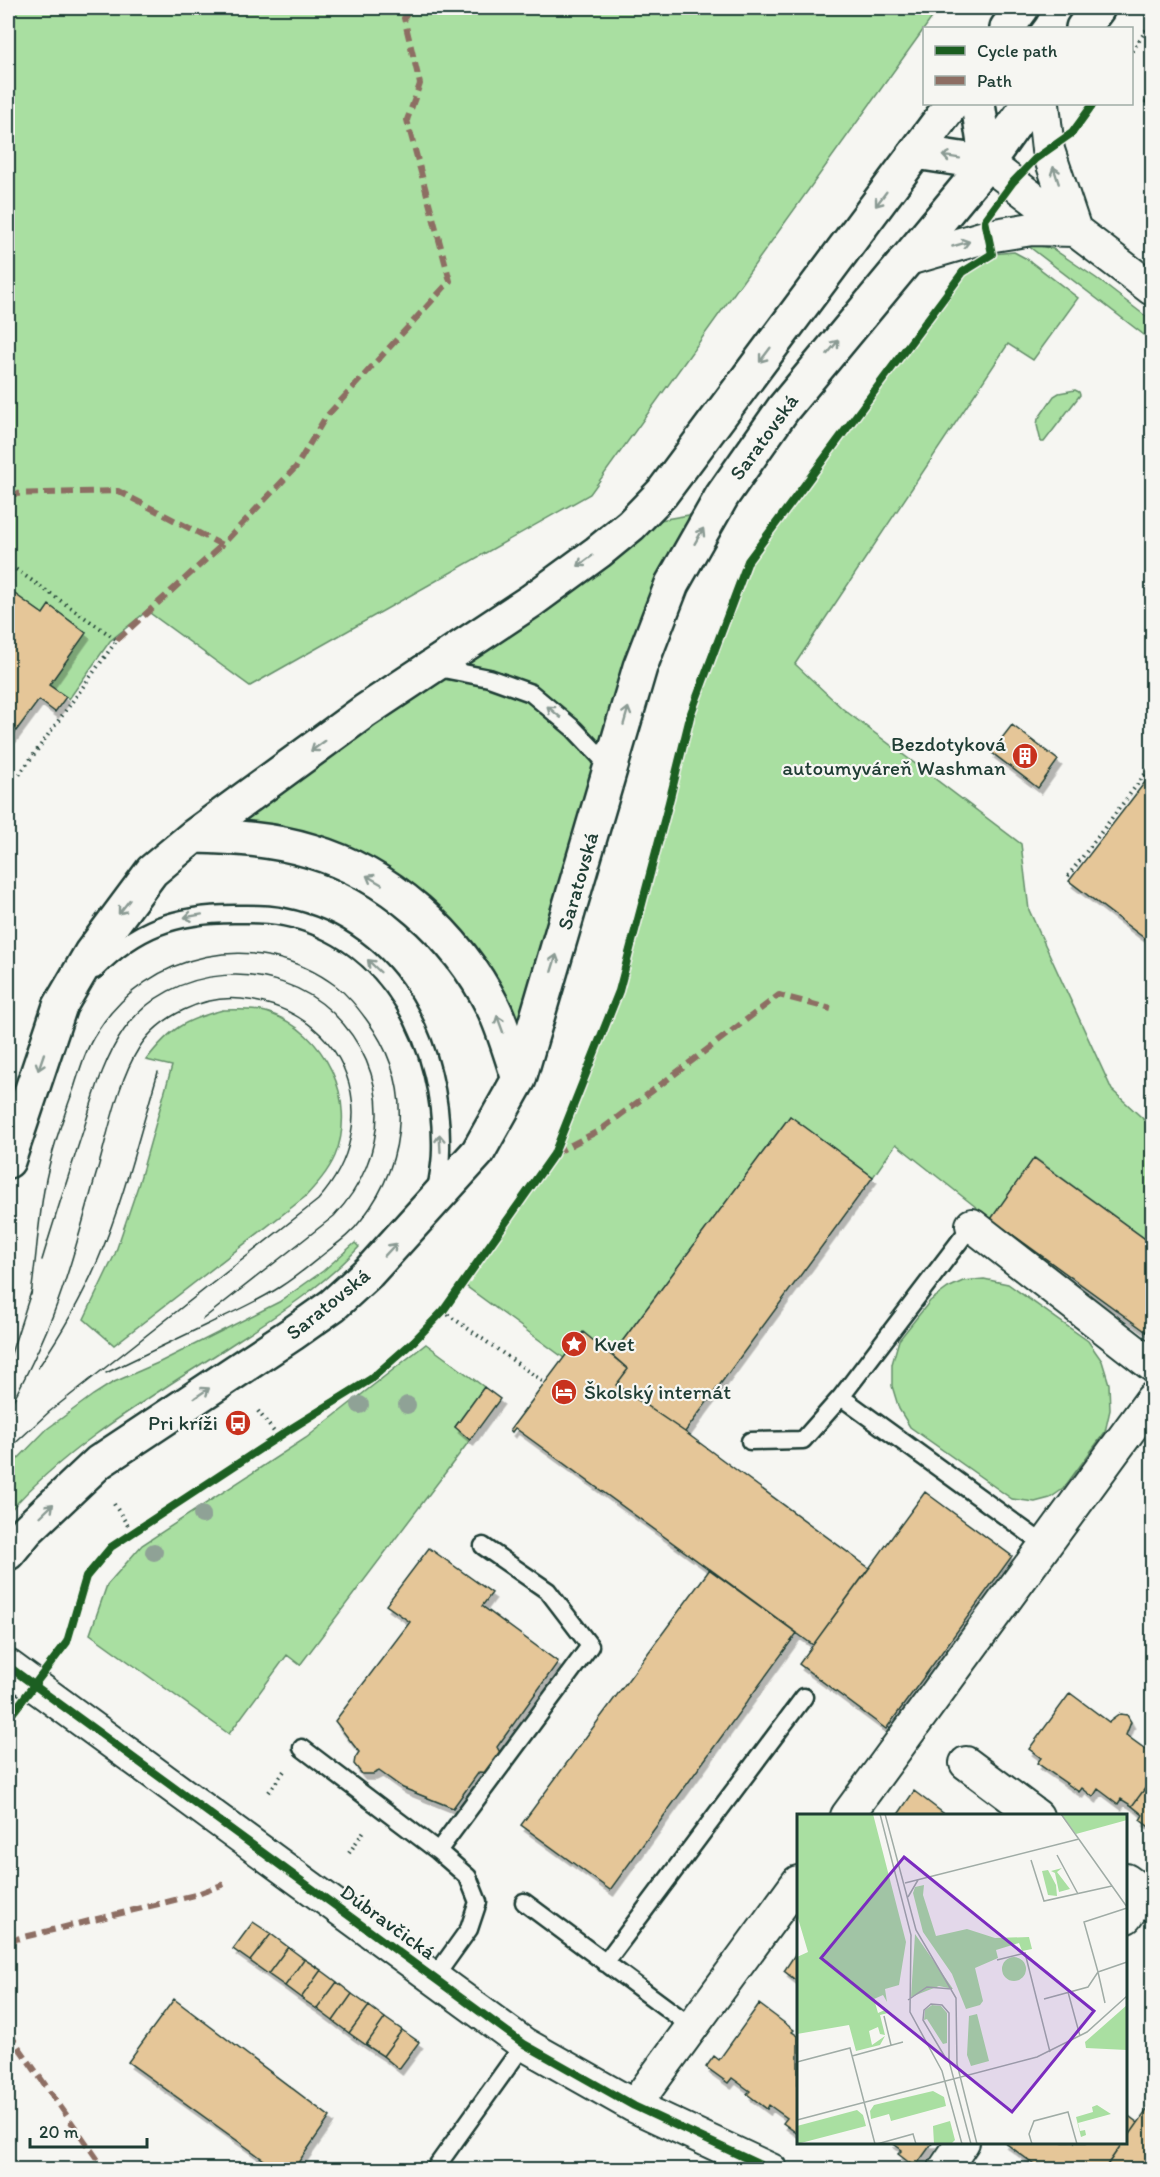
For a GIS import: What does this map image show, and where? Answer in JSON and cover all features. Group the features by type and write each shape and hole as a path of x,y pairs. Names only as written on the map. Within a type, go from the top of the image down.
{"main road":[{"path":"1008,27 1022,8"},
{"path":"1084,27 1098,8"},
{"path":"8,1161 60,1006 91,952 152,871 194,836 365,711 531,601 631,525 662,494 951,105"},
{"path":"916,152 987,163 978,105"},
{"name":"Saratovská","path":"8,1553 27,1530 99,1462 333,1305 369,1272 478,1152 519,1079 640,667 672,584 722,496 783,408 987,163 1028,105"},
{"path":"194,836 237,837 311,851 362,873 394,892 434,926 466,963 493,1007 519,1079"}],"street":[{"path":"1043,105 1048,150 1075,230"},
{"path":"987,163 1152,290"},
{"path":"905,260 988,236 1032,229 1075,230"},
{"path":"972,1225 1152,1365"},
{"path":"848,1814 1152,1399"},
{"name":"Dúbravčická","path":"8,1666 524,2044 634,2106 771,2169"},
{"path":"966,1763 1036,1814"},
{"path":"634,2106 797,1883"},
{"path":"944,2169 962,2144"}],"lane":[{"path":"433,667 489,678 531,693 574,729 611,768"},
{"path":"60,1006 104,960 126,942 150,928 176,919 203,914 257,914 283,917 308,924 331,935 353,947 374,965 408,1007 419,1031 432,1066 438,1107 441,1151 435,1201"},
{"path":"750,1441 803,1440 841,1397 972,1225"},
{"path":"841,1397 1045,1545"},
{"path":"438,1851 590,1646 548,1591 483,1546"},
{"path":"605,1963 804,1697"},
{"path":"302,1748 438,1851 468,1877 478,1902 469,1929 434,1978"},
{"path":"524,1902 692,2027"},
{"path":"434,2169 524,2044"}],"path":[{"path":"1133,48 1152,22"},
{"path":"8,571 9,565 117,640 19,775 8,778"},
{"path":"1068,876 1152,765"},
{"path":"443,1311 545,1383"},
{"path":"258,1411 278,1437"},
{"path":"114,1504 132,1532"}],"green space":[{"path":"8,8 939,8 925,27 923,27 923,30 590,494 250,686 147,611 110,641 69,699 49,685 86,632 49,606 43,614 8,591"},
{"path":"1023,242 1053,249 1096,278 1152,321 1152,341"},
{"path":"1014,252 1027,259 1078,298 1033,360 1008,344 795,664 843,709 1021,844 1029,910 1112,1090 1152,1127 1152,1244 1035,1158 991,1219 896,1144 873,1177 790,1116 612,1355 583,1333 564,1358 463,1284 554,1154 619,991 691,713 748,561 963,272 992,254"},
{"path":"1075,390 1080,395 1044,442 1041,442 1038,419 1054,396"},
{"path":"689,515 672,584 519,1079 493,1007 372,878 194,836 631,525"},
{"path":"223,1010 252,1010 269,1013 289,1022 306,1035 321,1052 332,1071 339,1091 342,1113 341,1135 335,1156 326,1173 305,1197 114,1345 84,1319 115,1254 138,1186 172,1066 146,1060 163,1040 179,1027"},
{"path":"355,1243 359,1247 302,1297 88,1440 60,1462 8,1513 8,1469 47,1429 112,1383 160,1362 279,1302 323,1271"},
{"path":"984,1279 1008,1284 1088,1341 1102,1361 1109,1384 1110,1410 1105,1432 1063,1489 1050,1498 1035,1502 1012,1499 910,1427 899,1409 892,1386 892,1364 899,1340 930,1301 963,1281"},
{"path":"426,1344 484,1387 455,1427 470,1440 300,1665 287,1655 229,1734 90,1634 107,1585 142,1545 306,1438"}],"building":[{"path":"1152,92 1152,108 1145,102"},
{"path":"9,590 43,614 49,605 86,633 49,685 66,697 55,712 39,700 10,739 8,737"},
{"name":"Bezdotyková autoumyváreň Washman","path":"1012,725 1058,760 1038,788 991,752"},
{"path":"1152,773 1152,944 1069,881"},
{"path":"790,1116 873,1177 685,1432 616,1385 628,1369 612,1355"},
{"path":"1034,1158 1152,1244 1152,1336 991,1219"},
{"path":"583,1332 628,1369 616,1385 685,1432 869,1568 813,1645 515,1428 512,1432 510,1430"},
{"path":"484,1387 500,1399 470,1440 455,1427"},
{"path":"925,1492 1012,1556 886,1729 799,1664"},
{"path":"429,1548 492,1593 482,1606 558,1662 497,1747 502,1756 491,1773 479,1772 453,1808 403,1788 379,1771 373,1774 362,1774 354,1764 359,1752 335,1721 410,1622 386,1605"},
{"path":"710,1569 797,1633 610,1890 521,1825"},
{"path":"1070,1693 1109,1722 1120,1714 1127,1715 1131,1722 1126,1735 1152,1754 1152,1779 1132,1806 1121,1799 1118,1804 1098,1789 1093,1797 1082,1788 1079,1792 1037,1763 1041,1758 1029,1749"},
{"path":"1152,1779 1152,1829 1140,1820 1143,1815 1132,1806"},
{"path":"914,1791 944,1814 898,1814"},
{"path":"253,1922 271,1934 250,1961 233,1949"},
{"path":"271,1934 288,1947 268,1974 250,1961"},
{"path":"288,1947 304,1959 285,1986 268,1974"},
{"path":"797,1952 797,1981 784,1971"},
{"path":"304,1959 321,1970 301,1998 285,1986"},
{"path":"321,1970 337,1982 317,2009 301,1998"},
{"path":"337,1982 352,1994 333,2021 317,2009"},
{"path":"352,1994 369,2006 349,2033 333,2021"},
{"path":"174,1999 330,2117 293,2170 278,2170 128,2062"},
{"path":"759,2004 794,2030 792,2032 797,2035 797,2133 783,2123 787,2118 769,2105 767,2109 747,2094 750,2091 732,2078 728,2083 706,2067 714,2056 719,2060"},
{"path":"369,2006 385,2018 366,2045 349,2033"},
{"path":"385,2018 402,2030 383,2056 366,2045"},
{"path":"402,2030 419,2042 399,2069 383,2056"},
{"path":"1152,2103 1152,2170 1113,2170 1107,2165 1122,2144 1127,2144 1127,2139"},
{"path":"1127,2115 1138,2123 1127,2139"},
{"path":"894,2144 932,2144 915,2167 898,2154 902,2150"},
{"path":"1007,2144 1122,2144 1104,2170 1042,2170"}],"tram line":[{"path":"31,1295 44,1190 57,1138 90,1045 119,1004 145,982 174,966 206,956 240,953 273,957 305,968 336,986 348,997 366,1019 381,1043 392,1068 398,1093 399,1119 396,1145 389,1171 378,1195 362,1219 349,1233 286,1283 262,1298 106,1373"},
{"path":"42,1260 100,1079 110,1054 124,1030 144,1008 168,991 195,980 224,975 254,976 282,983 309,995 333,1013 353,1036 366,1061 374,1087 377,1114 374,1141 366,1168 352,1193 334,1216 203,1319"},
{"path":"8,1410 38,1351 57,1306 120,1090 139,1048 158,1026 170,1017 212,1000 241,999 278,1007 308,1024 331,1046 346,1074 353,1105 351,1137 339,1169 318,1200 49,1412 8,1450"},
{"path":"38,1368 78,1302 107,1238 131,1167 158,1072"},
{"path":"8,1363 32,1289"}],"marked path":[{"path":"8,494 118,491 222,545 296,467 325,418 450,281 407,120 420,84 404,18 412,8"},
{"path":"117,640 222,545"},
{"path":"554,1154 602,1129 779,995 831,1009"},
{"path":"8,1941 195,1895 224,1884"},
{"path":"8,2032 105,2170"}],"cycle path":[{"path":"8,1719 67,1642 86,1577 111,1547 371,1379 414,1341 443,1311 554,1154 619,991 691,713 748,561 963,272 992,254 985,220 1013,182 1035,159 1072,133 1092,105"},
{"path":"8,1666 524,2044 634,2106 771,2170"}],"place":[{"name":"Bezdotyková autoumyváreň Washman","path":"1025,756"},
{"name":"Kvet","path":"574,1344"},
{"name":"Školský internát","path":"564,1392"},
{"name":"Pri kríži","path":"238,1423"}]}
